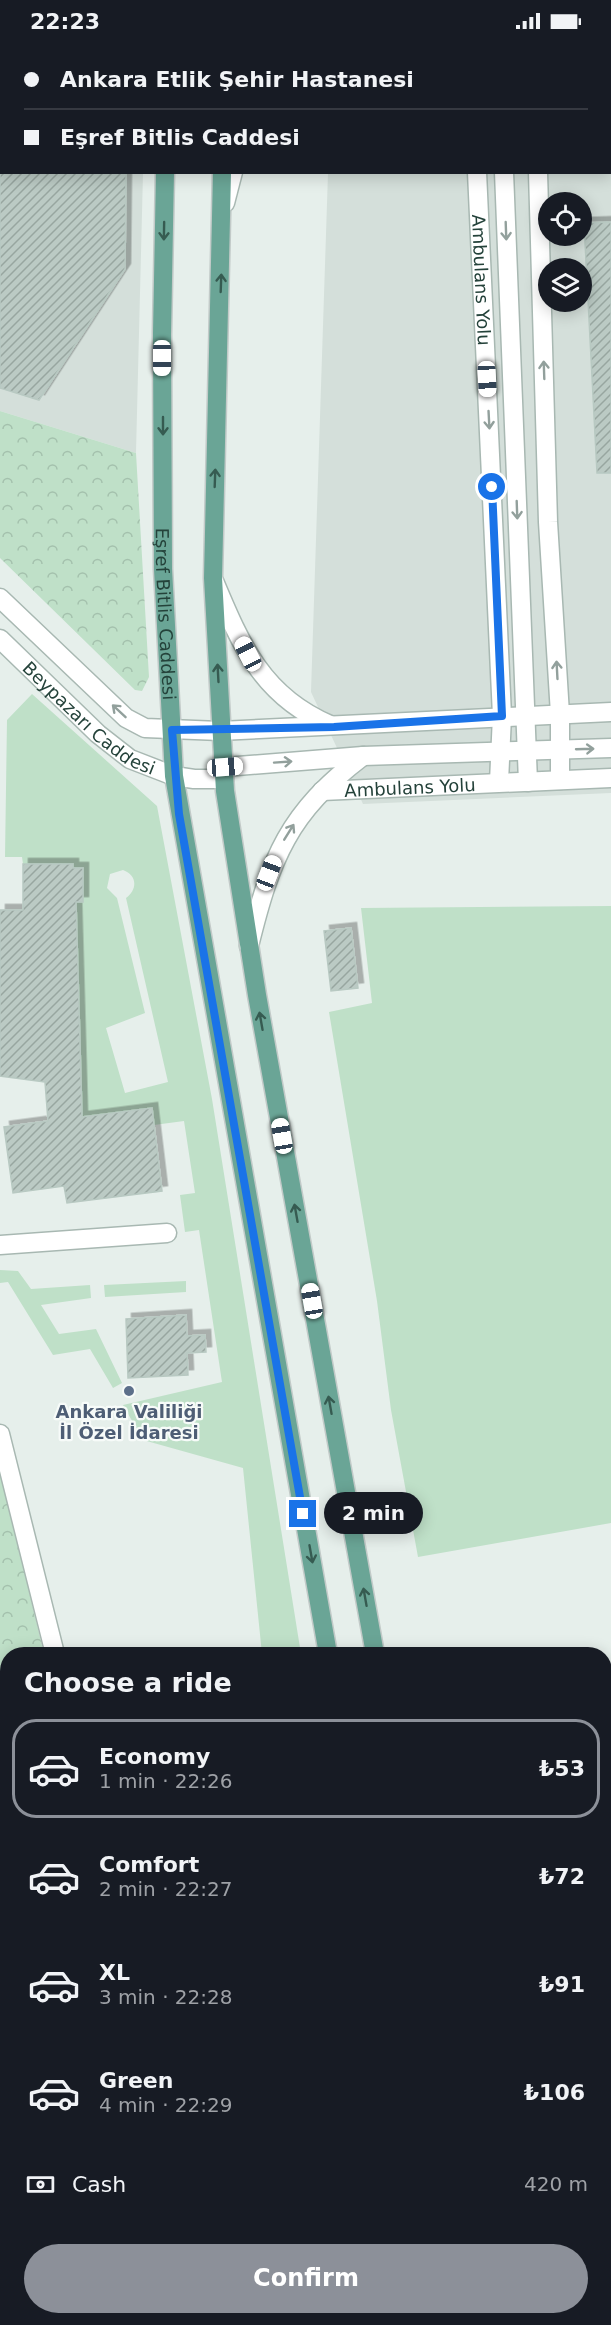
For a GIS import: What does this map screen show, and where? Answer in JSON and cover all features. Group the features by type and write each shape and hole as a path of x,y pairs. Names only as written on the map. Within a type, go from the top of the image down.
{"main road":[{"name":"Eşref Bitlis Caddesi","path":"165,174 162,334 163,557 174,776 327,1647"},
{"path":"222,174 213,578 224,773 249,946 374,1647"}],"street":[{"path":"222,216 232,174"},
{"name":"Ambulans Yolu","path":"477,174 502,716 499,782"},
{"path":"504,174 528,782"},
{"path":"538,174 548,522 560,714 560,780"},
{"path":"213,578 248,654 269,683 299,709 334,727"},
{"name":"Beypazarı Caddesi","path":"0,598 126,718 145,728 220,731 611,712"},
{"name":"Beypazarı Caddesi","path":"0,639 115,749 142,765 194,780 224,773 363,756 611,748"},
{"path":"249,946 264,886 273,861 296,820 322,791 363,756"},
{"name":"Ambulans Yolu","path":"322,791 611,778"},
{"path":"0,1245 167,1233"},
{"path":"0,1434 53,1647"}],"shaded area":[{"path":"0,174 143,174 136,453 0,411"},
{"path":"328,174 611,174 611,793 363,804 311,692"}],"green space":[{"path":"0,411 136,453 149,677 142,691 135,690 0,558"},
{"path":"32,694 157,806 212,1099 300,1647 261,1647 243,1468 143,1440 123,1405 222,1382 199,1230 185,1232 180,1195 195,1193 184,1121 154,1125 151,1108 81,1117 76,902 83,902 83,868 73,868 72,864 23,864 22,857 5,857 7,720","holes":["123,870 131,875 134,887 126,898 168,1082 125,1093 106,1028 145,1013 117,898 107,888 110,874"]},
{"path":"611,906 611,1523 418,1557 391,1410 377,1301 329,1012 372,1003 361,908"},
{"path":"0,1270 18,1271 31,1289 90,1285 91,1298 41,1305 59,1334 96,1329 122,1383 113,1388 90,1349 53,1355 8,1282 0,1283"},
{"path":"186,1281 186,1292 105,1297 104,1285"},
{"path":"0,1469 42,1647 0,1647"}],"building":[{"path":"0,174 126,174 125,269 39,400 0,388"},
{"path":"611,222 611,473 597,473 589,312 592,312 592,258 586,258 585,246 592,246 592,223"},
{"path":"23,864 73,864 73,868 83,868 83,902 76,902 82,1117 152,1108 162,1191 67,1203 64,1186 13,1193 4,1127 48,1121 45,1082 0,1076 0,910 23,910"},
{"path":"351,928 358,988 331,991 324,931"},
{"path":"186,1315 187,1336 205,1335 206,1352 187,1353 188,1375 128,1378 126,1319"}],"place":[{"name":"Ankara Valiliği İl Özel İdaresi","path":"129,1391"}],"route":[{"path":"303,1514 179,814 174,776 172,730 220,731 334,727 502,716 492,487"}]}
